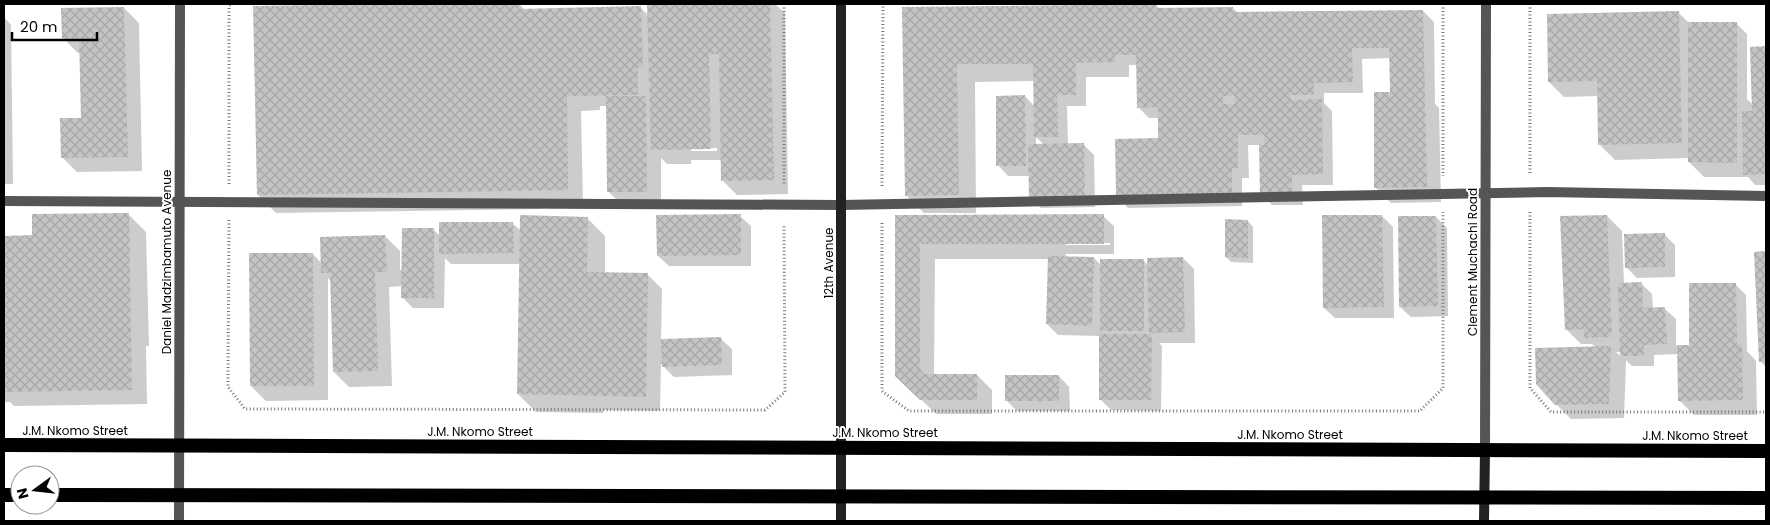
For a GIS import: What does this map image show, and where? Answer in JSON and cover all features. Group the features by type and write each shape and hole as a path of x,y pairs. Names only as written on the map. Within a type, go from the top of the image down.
{"highway":[{"name":"J.M. Nkomo Street","path":"4,445 1766,451"},
{"path":"60,495 1766,498"}],"main road":[{"name":"12th Avenue","path":"841,4 841,521"},
{"name":"Clement Muchachi Road","path":"1484,521 1485,451"}],"street":[{"name":"Daniel Madzimbamuto Avenue","path":"179,521 180,4"},
{"name":"Clement Muchachi Road","path":"1485,451 1486,4"},
{"path":"4,201 841,205 1547,192 1766,196"}],"path":[{"path":"231,4 229,6 228,387 245,409 765,410 785,392 784,4"},
{"path":"883,4 882,391 909,410 1420,411 1443,388 1442,4"},
{"path":"1551,412 1766,412"}],"building":[{"path":"519,4 519,9 641,6 643,66 638,68 638,95 567,96 568,190 257,195 253,6"},
{"path":"647,4 770,4 774,180 721,181 719,54 709,54 711,149 651,150"},
{"path":"1156,4 1156,8 1233,7 1233,12 1423,10 1427,187 1374,188 1374,92 1390,92 1389,48 1352,48 1353,82 1314,83 1314,95 1291,95 1291,100 1322,99 1323,174 1292,175 1292,195 1260,195 1259,145 1265,145 1264,135 1238,135 1238,168 1232,168 1232,196 1116,197 1115,139 1158,138 1158,107 1137,108 1136,55 1115,55 1115,62 1076,63 1076,95 1057,95 1058,137 1034,137 1033,64 957,64 959,195 905,196 902,7","holes":["1234,95 1235,104 1223,104 1223,96"]},
{"path":"124,7 128,157 61,158 60,118 81,118 79,38 62,38 61,8"},
{"path":"1679,11 1682,143 1598,145 1597,81 1548,82 1547,14"},
{"path":"1688,22 1737,22 1737,163 1688,162"},
{"path":"1766,46 1766,174 1743,175 1742,111 1752,111 1750,47"},
{"path":"1025,95 1026,166 996,166 996,96"},
{"path":"606,96 646,96 647,192 607,192"},
{"path":"1084,143 1085,197 1029,197 1028,144"},
{"path":"129,213 132,390 4,392 4,236 32,235 32,214"},
{"path":"741,214 741,255 657,256 656,215"},
{"path":"1104,214 1104,244 920,244 920,369 924,374 977,374 977,400 920,400 895,376 895,215"},
{"path":"520,215 588,217 587,272 648,273 646,397 517,394"},
{"path":"1322,215 1382,215 1384,307 1323,308"},
{"path":"1607,215 1612,337 1584,338 1584,329 1565,330 1560,216"},
{"path":"1398,216 1436,216 1438,306 1399,307"},
{"path":"1225,219 1248,220 1248,258 1225,257"},
{"path":"439,222 513,222 514,253 439,254"},
{"path":"402,228 434,228 434,298 401,298"},
{"path":"1665,233 1665,267 1625,268 1624,234"},
{"path":"385,235 387,272 375,272 378,371 333,372 330,273 321,273 320,237"},
{"path":"1766,251 1766,361 1759,362 1754,252"},
{"path":"249,253 313,253 314,386 250,386"},
{"path":"1048,256 1094,257 1092,326 1046,324"},
{"path":"1183,257 1185,332 1149,333 1147,258"},
{"path":"1100,259 1144,259 1144,331 1100,331"},
{"path":"1642,282 1643,308 1665,307 1667,344 1644,345 1644,356 1620,356 1618,283"},
{"path":"1689,283 1736,283 1737,344 1742,344 1743,400 1678,401 1677,345 1689,345"},
{"path":"1099,334 1152,334 1151,400 1099,400"},
{"path":"721,337 722,365 662,367 661,339"},
{"path":"1611,346 1609,404 1555,405 1536,384 1535,348"},
{"path":"1005,375 1059,375 1059,401 1005,401"}]}
